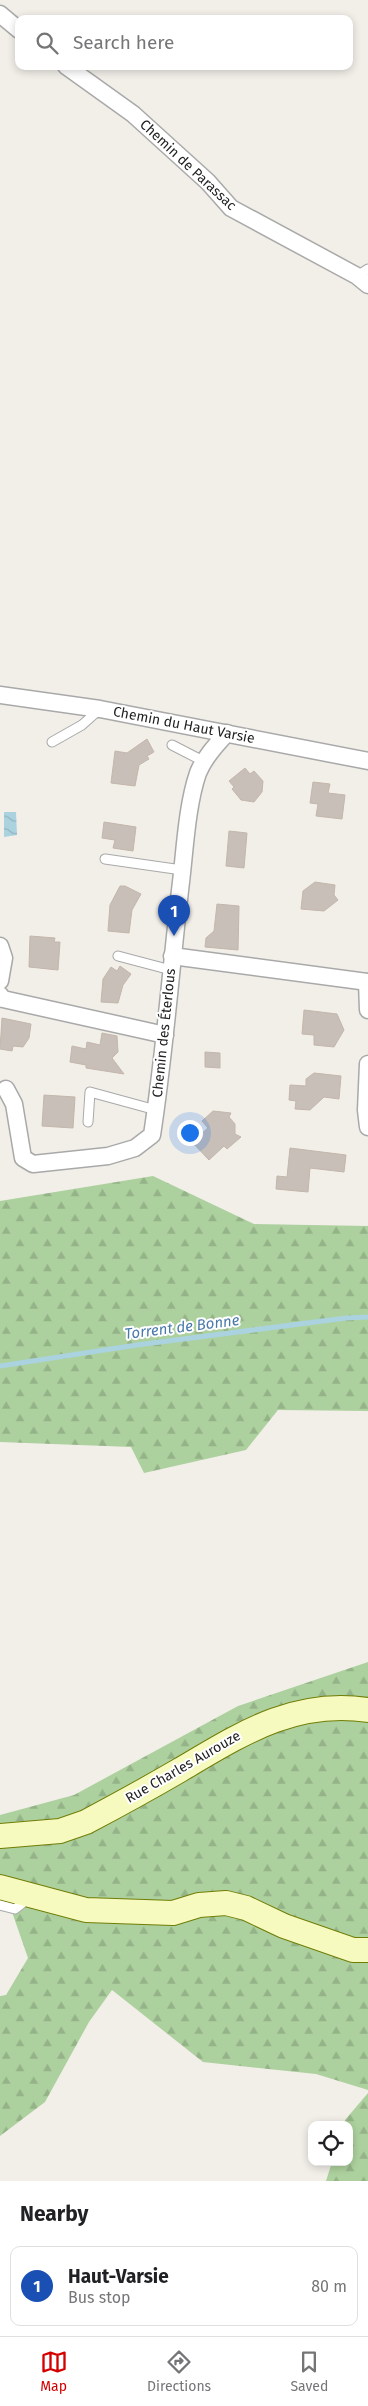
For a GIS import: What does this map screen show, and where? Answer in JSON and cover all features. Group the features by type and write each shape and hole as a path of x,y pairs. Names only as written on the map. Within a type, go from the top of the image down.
{"street":[{"path":"0,14 15,27"},
{"name":"Chemin de Parassac","path":"72,70 133,114 208,182 231,208 364,277"},
{"name":"Chemin du Haut Varsie","path":"0,695 100,709 368,761"},
{"name":"Chemin des Éterlous","path":"6,1089 14,1104 23,1158 33,1164 108,1156 135,1148 152,1135 165,1035 182,870 192,801 198,773 204,762 227,733"},
{"path":"0,946 4,958 0,981"},
{"path":"172,963 368,982 368,1010"},
{"path":"0,995 3,999 69,1015 165,1035"},
{"path":"368,1064 366,1110 368,1127"},
{"name":"Rue Charles Aurouze","path":"0,1836 60,1831 86,1822 238,1734 286,1716 323,1708 349,1707 368,1710"},
{"path":"0,1887 86,1910 128,1913 173,1913 199,1905 226,1903 246,1908 284,1926 353,1950 368,1950"}],"lane":[{"path":"52,742 82,725 100,709"},
{"path":"172,745 204,762"},
{"path":"105,858 182,870"},
{"path":"118,956 172,963"},
{"path":"88,1122 90,1092 156,1110"},
{"path":"0,1905 15,1909 32,1896"}],"green space":[{"path":"153,1176 254,1224 368,1226 368,1411 278,1410 246,1450 144,1473 131,1447 0,1442 0,1201"},
{"path":"368,1662 368,2090 316,2074 203,2062 112,1990 89,2022 45,2102 0,2136 0,1996 6,1995 28,1958 12,1912 0,1911 0,1815 74,1795 238,1706"},
{"path":"368,2093 368,2181 326,2181 331,2166 353,2166 353,2121 345,2120"}],"water":[{"path":"4,812 16,812 17,835 4,837"}],"building":[{"path":"147,739 154,752 147,756 149,759 139,765 135,786 111,783 115,751 127,753"},
{"path":"245,768 250,774 254,771 263,781 262,792 254,802 241,800 232,789 234,787 229,781"},
{"path":"313,782 330,784 328,793 345,795 342,819 316,816 318,804 310,803"},
{"path":"104,822 136,827 133,851 113,848 115,840 102,838"},
{"path":"229,831 247,833 244,868 226,866"},
{"path":"315,882 335,885 334,895 338,900 324,911 301,909 303,891"},
{"path":"120,886 125,886 141,894 132,910 129,933 108,931 110,905"},
{"path":"217,904 239,906 238,950 205,947 206,938 214,931"},
{"path":"30,936 55,938 54,942 60,942 58,970 29,967"},
{"path":"120,966 131,974 123,985 118,1003 101,1002 103,979 111,967 117,971"},
{"path":"304,1010 337,1014 344,1030 334,1047 314,1045 314,1035 302,1034"},
{"path":"2,1018 31,1024 29,1038 23,1047 13,1046 12,1051 0,1049"},
{"path":"102,1033 117,1036 118,1052 112,1058 124,1074 86,1068 86,1065 70,1062 72,1046 86,1049 87,1042 100,1045"},
{"path":"205,1052 220,1053 220,1068 205,1067"},
{"path":"314,1073 341,1076 339,1099 324,1097 310,1110 295,1109 296,1101 289,1100 290,1085 306,1086 306,1079"},
{"path":"44,1095 75,1097 73,1128 42,1126"},
{"path":"213,1111 231,1113 229,1117 235,1124 235,1134 241,1137 227,1149 224,1146 209,1160 192,1142 208,1128 202,1121"},
{"path":"290,1148 346,1155 344,1172 310,1168 308,1192 276,1189 277,1176 287,1177"}],"waterway":[{"name":"Torrent de Bonne","path":"0,1366 137,1345 346,1318 368,1317"}],"place":[{"name":"Haut-Varsie","path":"174,936"}]}
